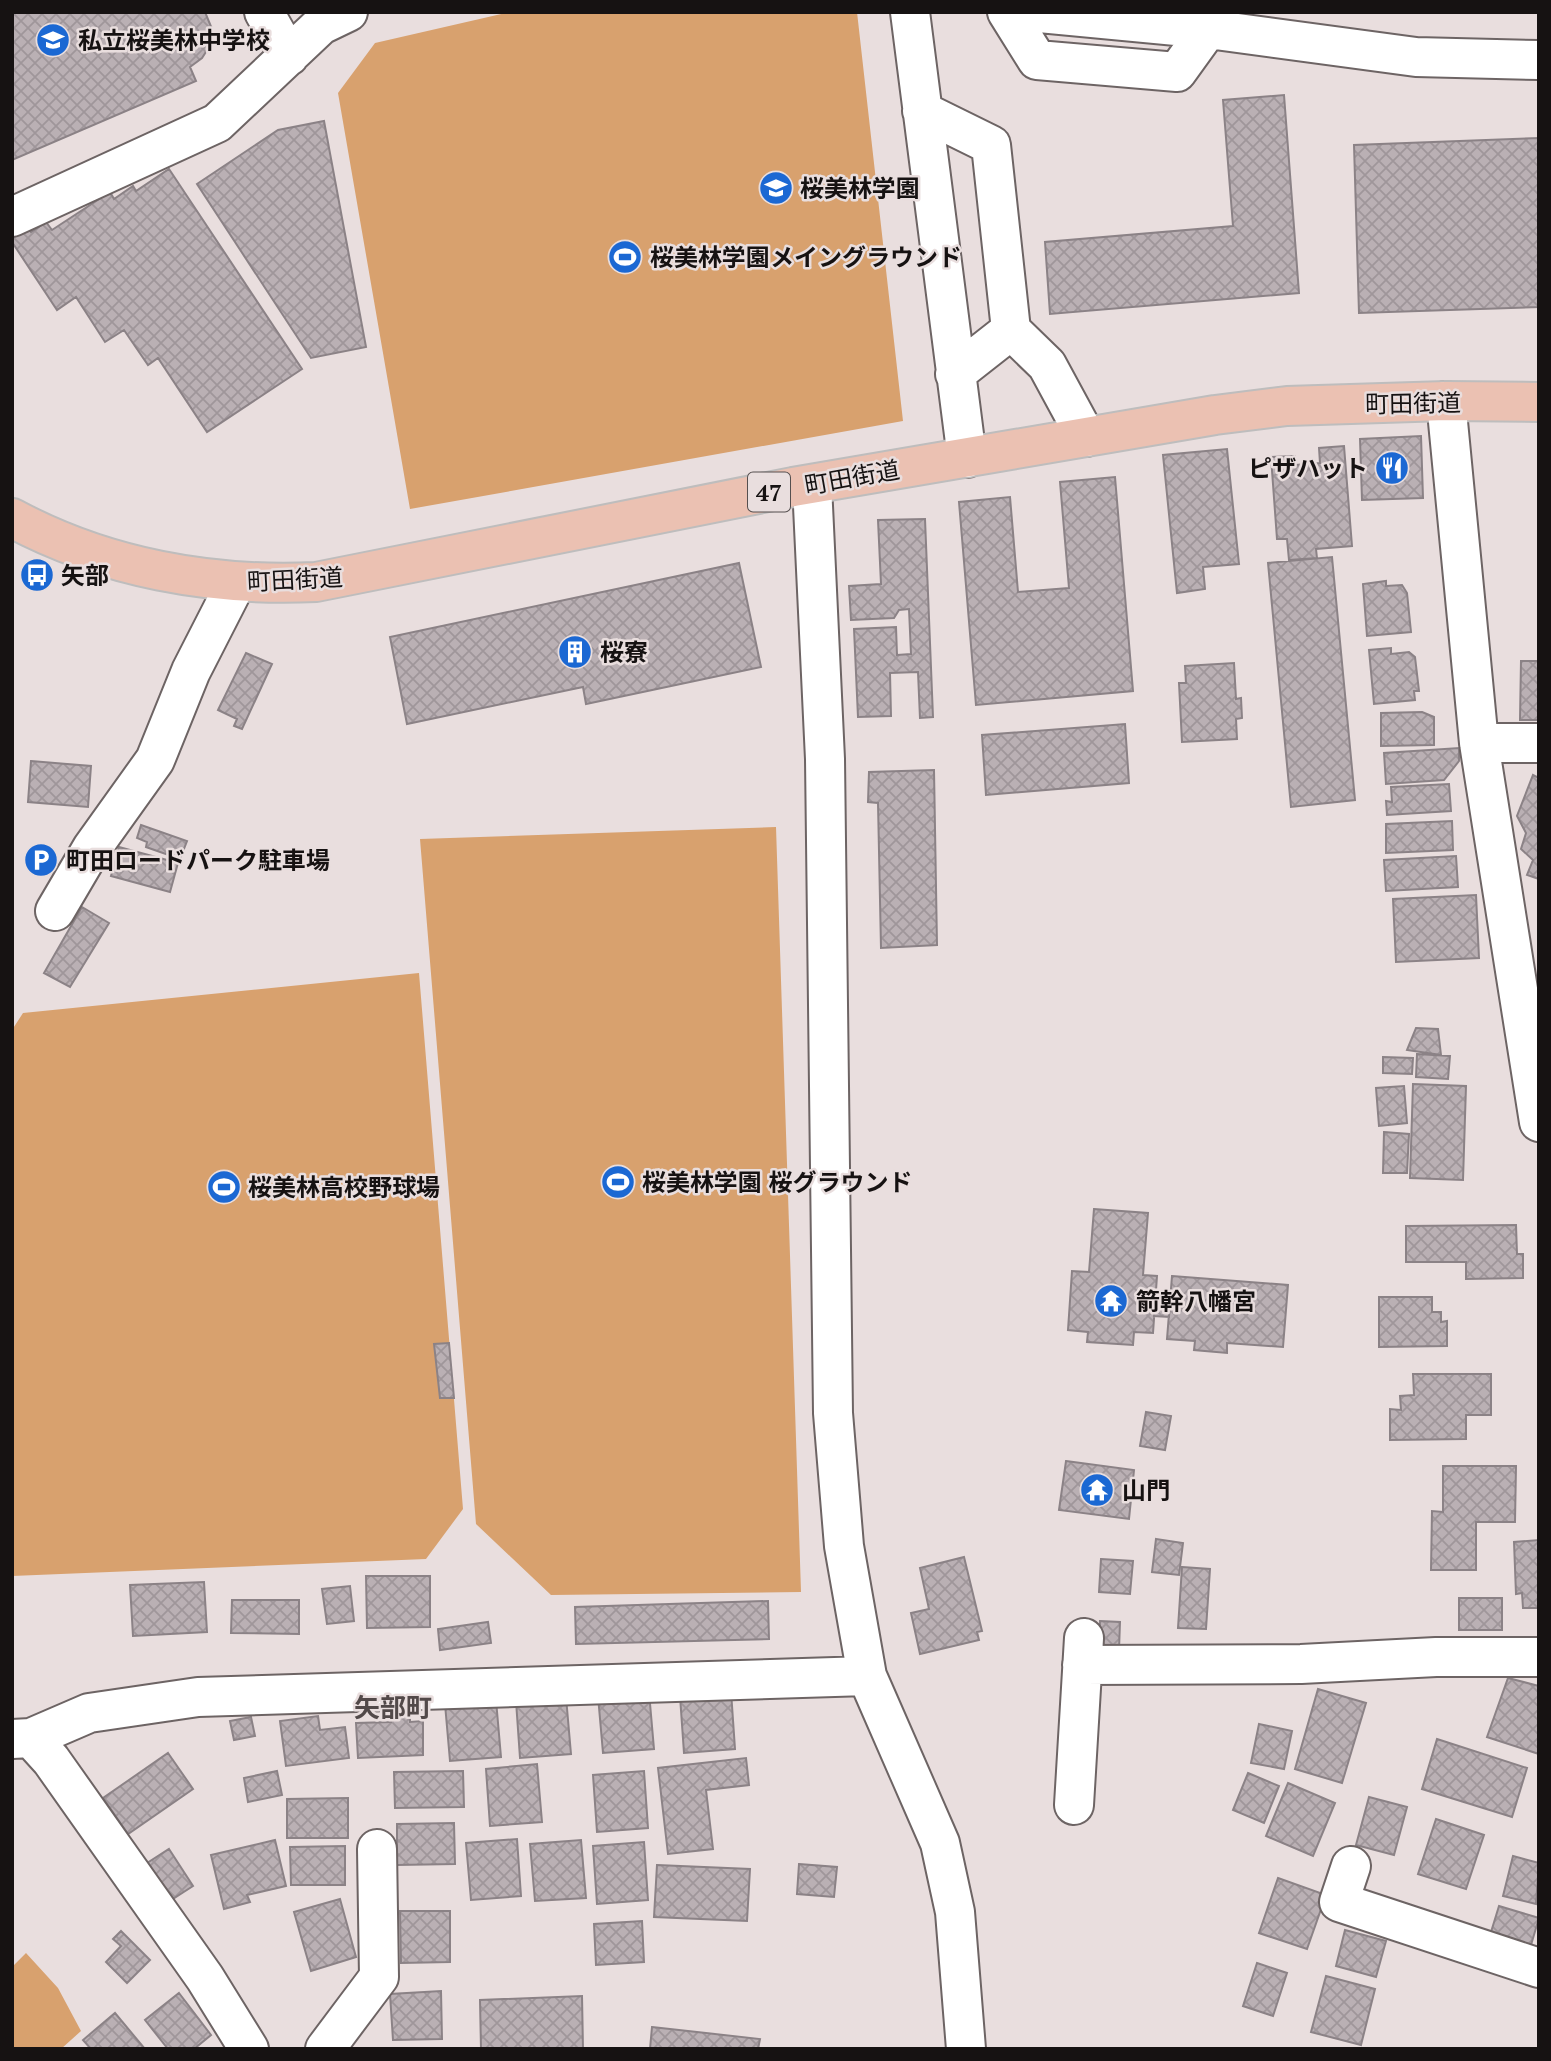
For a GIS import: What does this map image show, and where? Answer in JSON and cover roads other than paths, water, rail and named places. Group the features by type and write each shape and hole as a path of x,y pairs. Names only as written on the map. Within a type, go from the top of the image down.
{"main road":[{"name":"町田街道","path":"12,517 60,540 119,560 170,573 236,583 280,584 344,578 812,485 1086,437 1287,406 1446,401 1539,402"}],"street":[{"path":"264,12 289,56"},
{"path":"12,216 217,123 321,25 348,12"},
{"path":"910,12 967,458"},
{"path":"1007,12 1037,60 1177,72 1208,29"},
{"path":"1029,12 1208,29 1416,57 1539,60"},
{"path":"922,111 991,145 1012,330 1047,365 1086,437"},
{"path":"955,374 1012,330"},
{"path":"1446,401 1479,743 1539,1122"},
{"path":"812,485 825,759 834,1413 844,1546 867,1676 940,1843 955,1913 966,2049"},
{"path":"55,911 92,848 155,760 191,671 236,583"},
{"path":"1479,743 1539,743"},
{"path":"1074,1805 1083,1652 1301,1664 1436,1657 1539,1657"},
{"path":"22,1739 89,1713 198,1697 867,1676"},
{"path":"22,1739 51,1760 205,1978 249,2049"},
{"path":"325,2049 379,1977 377,1849"},
{"path":"1351,1866 1334,1911 1539,1968"}],"place":[{"name":"私立桜美林中学校","path":"53,40"},
{"name":"桜美林学園","path":"776,188"},
{"name":"桜美林学園メイングラウンド","path":"625,257"},
{"name":"ピザハット","path":"1392,468"},
{"name":"矢部","path":"37,575"},
{"name":"桜寮","path":"575,652"},
{"name":"町田ロードパーク駐車場","path":"41,860"},
{"name":"桜美林学園 桜グラウンド","path":"618,1182"},
{"name":"桜美林高校野球場","path":"224,1187"},
{"name":"箭幹八幡宮","path":"1111,1301"},
{"name":"山門","path":"1097,1490"}],"district":[{"name":"矢部町","path":"393,1707"}]}
